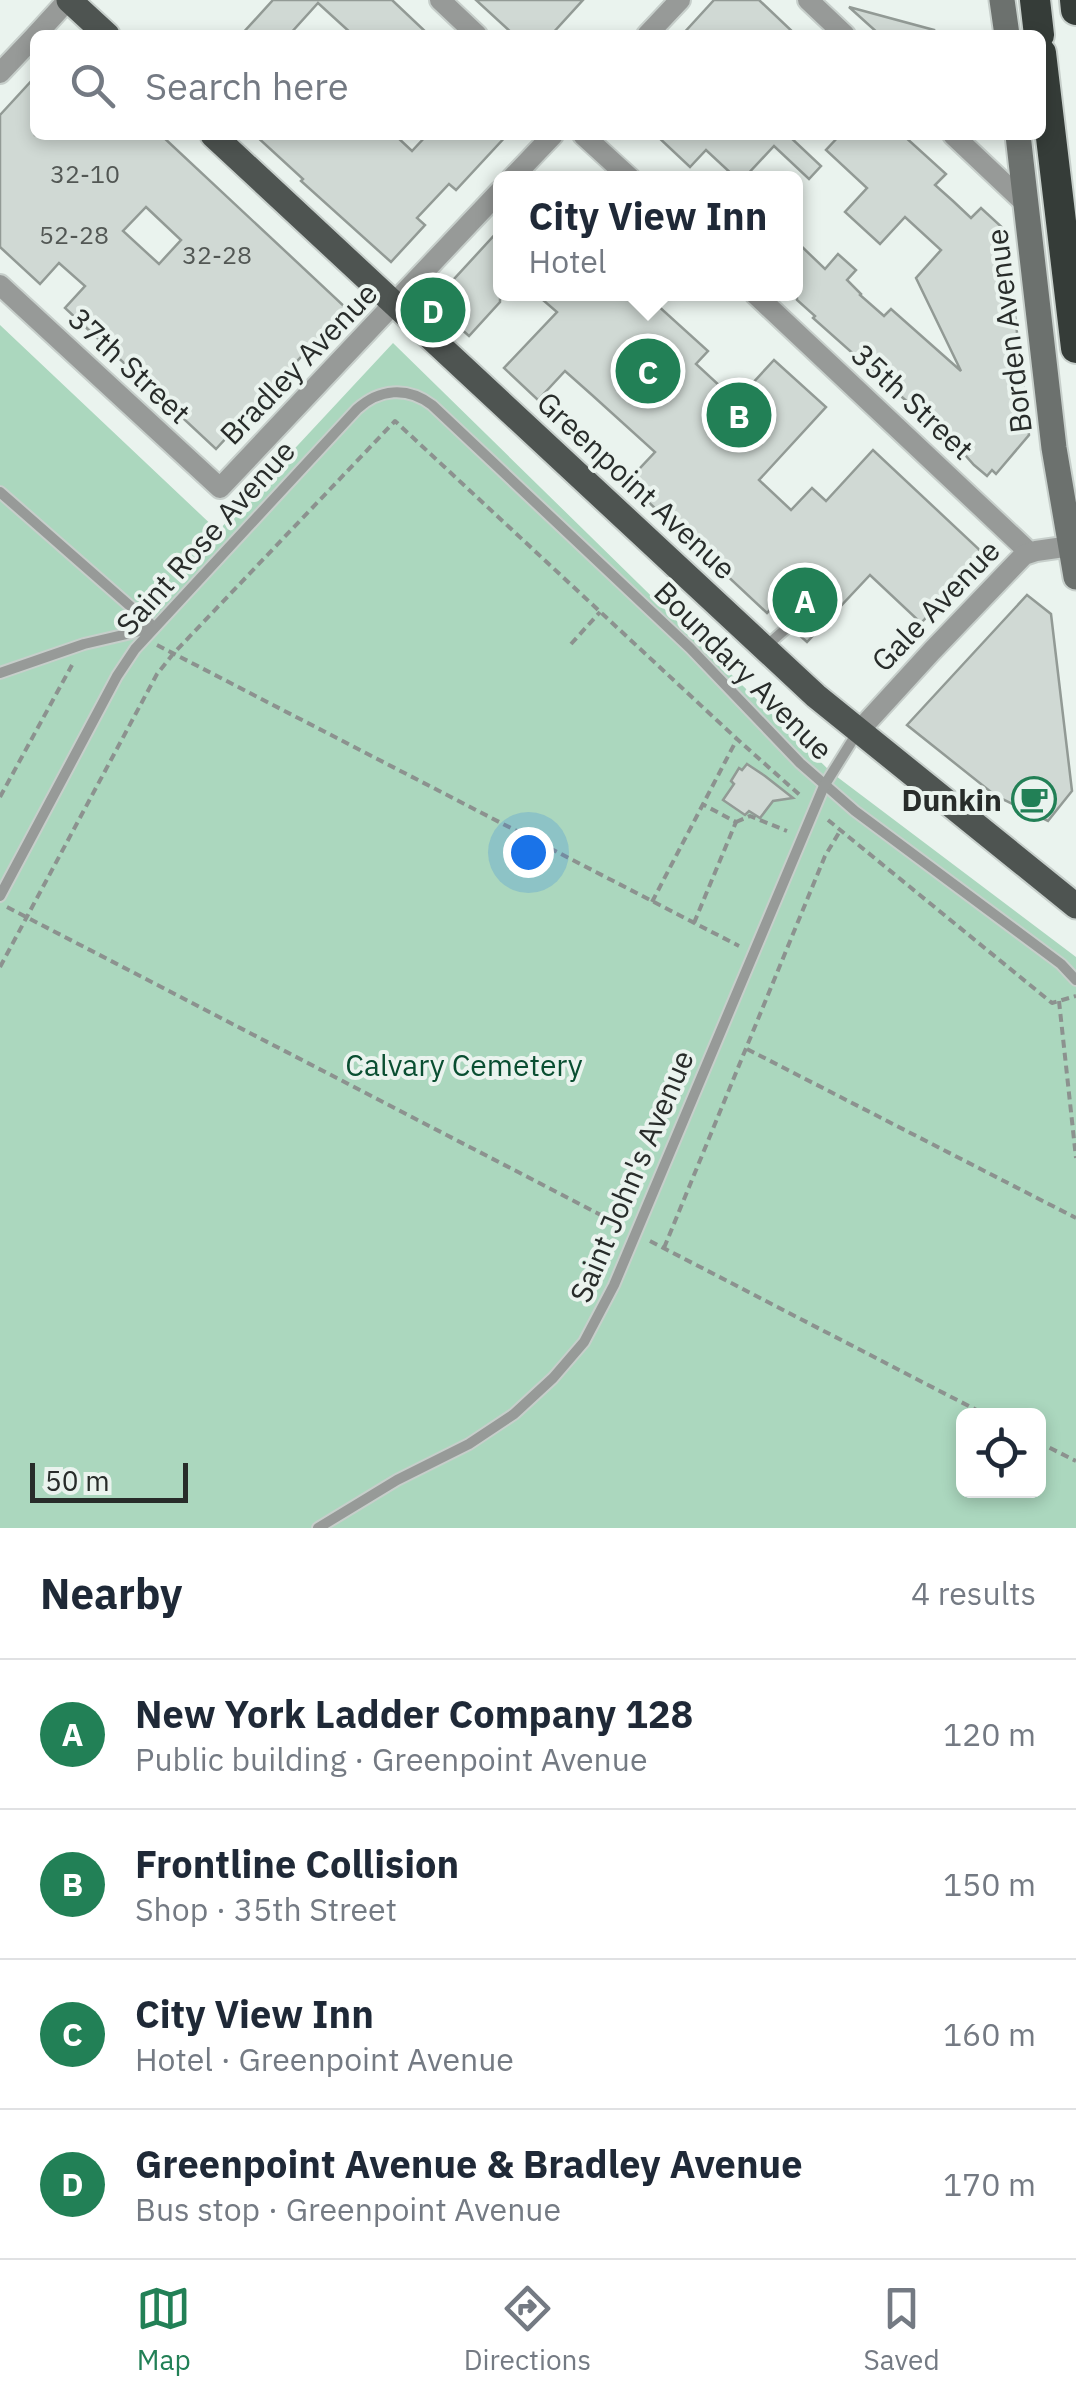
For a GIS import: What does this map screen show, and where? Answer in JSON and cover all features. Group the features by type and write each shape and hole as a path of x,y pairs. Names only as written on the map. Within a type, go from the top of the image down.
{"highway":[{"path":"1035,0 1038,30"},
{"path":"1075,0 1076,10"},
{"path":"1046,95 1076,348"}],"main road":[{"path":"68,0 101,30"},
{"path":"1002,0 1006,30"},
{"name":"Greenpoint Avenue","path":"218,140 858,732 1076,906"},
{"name":"Borden Avenue","path":"1019,140 1054,448 1076,577"}],"street":[{"path":"40,30 68,0"},
{"path":"440,0 473,30"},
{"path":"652,30 680,0"},
{"path":"808,0 840,30"},
{"path":"0,74 30,41"},
{"path":"519,171 548,140"},
{"path":"588,140 622,171"},
{"path":"958,140 1025,203"},
{"name":"Bradley Avenue","path":"220,488 493,199"},
{"name":"37th Street","path":"0,285 220,488"},
{"name":"35th Street","path":"762,301 1029,552"},
{"name":"Gale Avenue","path":"858,732 1012,566 1029,552 1071,546"}],"lane":[{"name":"Saint Rose Avenue","path":"0,899 118,676 144,638 356,410 371,398 386,394"},
{"name":"Boundary Avenue","path":"386,394 410,394 432,405 690,648 824,786 1061,964 1076,980"},
{"path":"0,492 154,628"},
{"path":"764,648 789,626"},
{"path":"0,672 84,644 154,628"},
{"name":"Saint John's Avenue","path":"318,1528 397,1480 469,1444 514,1414 584,1342 636,1233 824,786 858,732"}],"path":[{"path":"0,967 157,674 395,420 840,831 1052,1003 1076,996"},
{"path":"570,644 600,612"},
{"path":"144,638 753,953"},
{"path":"0,797 84,644"},
{"path":"652,902 736,739"},
{"path":"702,804 736,822"},
{"path":"694,923 736,822 750,816 802,838"},
{"path":"664,1248 826,856 840,831"},
{"path":"0,899 26,917 973,1408"},
{"path":"1059,1001 1076,1158"},
{"path":"746,1048 1076,1218"},
{"path":"1046,1446 1076,1461"}],"green space":[{"name":"Calvary Cemetery","path":"0,325 218,531 393,343 832,773 1076,957 1076,1528 0,1528"}],"building":[{"path":"273,0 392,0 424,30 348,30 318,3 294,30 246,30"},
{"path":"476,0 583,0 556,30 509,30"},
{"path":"714,0 759,0 791,30 687,30"},
{"path":"849,7 934,30 874,30"},
{"path":"30,82 30,140 166,140 346,308 216,449 65,308 85,286 59,263 40,284 0,247 0,115","holes":["146,207 181,240 159,264 123,231"]},
{"path":"260,140 400,140 412,151 422,140 502,140 456,190 449,184 417,218 425,225 391,262"},
{"path":"661,140 793,140 821,166 809,179 774,146 751,171 728,171 706,150 690,167"},
{"path":"835,140 909,140 946,174 935,185 971,218 981,208 1005,230 1029,435 996,474 992,470 987,476 974,465 798,301 803,301 803,248 825,269 838,254 856,270 847,280 860,295 884,316 891,309 961,371 916,278 941,250 905,217 880,244 845,212 867,188 826,150"},
{"path":"493,237 493,301 500,302 469,336 432,303"},
{"path":"544,301 653,301 708,351 696,364 736,401 774,360 826,407 759,480 791,510 812,488 826,501 873,450 985,555 921,623 870,575 807,642 796,632 795,620 783,620 771,609 767,613 627,482 655,452 592,395 565,371 538,400 504,368 557,312"},
{"path":"1027,595 1051,614 1072,791 1048,821 996,796 907,725"},
{"path":"747,764 793,798 773,801 760,818 749,811 745,815 723,800 739,768 742,770"}],"place":[{"name":"Greenpoint Avenue & Bradley Avenue","path":"433,310"},
{"name":"City View Inn","path":"648,371"},
{"name":"Frontline Collision","path":"739,415"},
{"name":"New York Ladder Company 128","path":"805,600"},
{"name":"Dunkin","path":"1034,799"}]}
